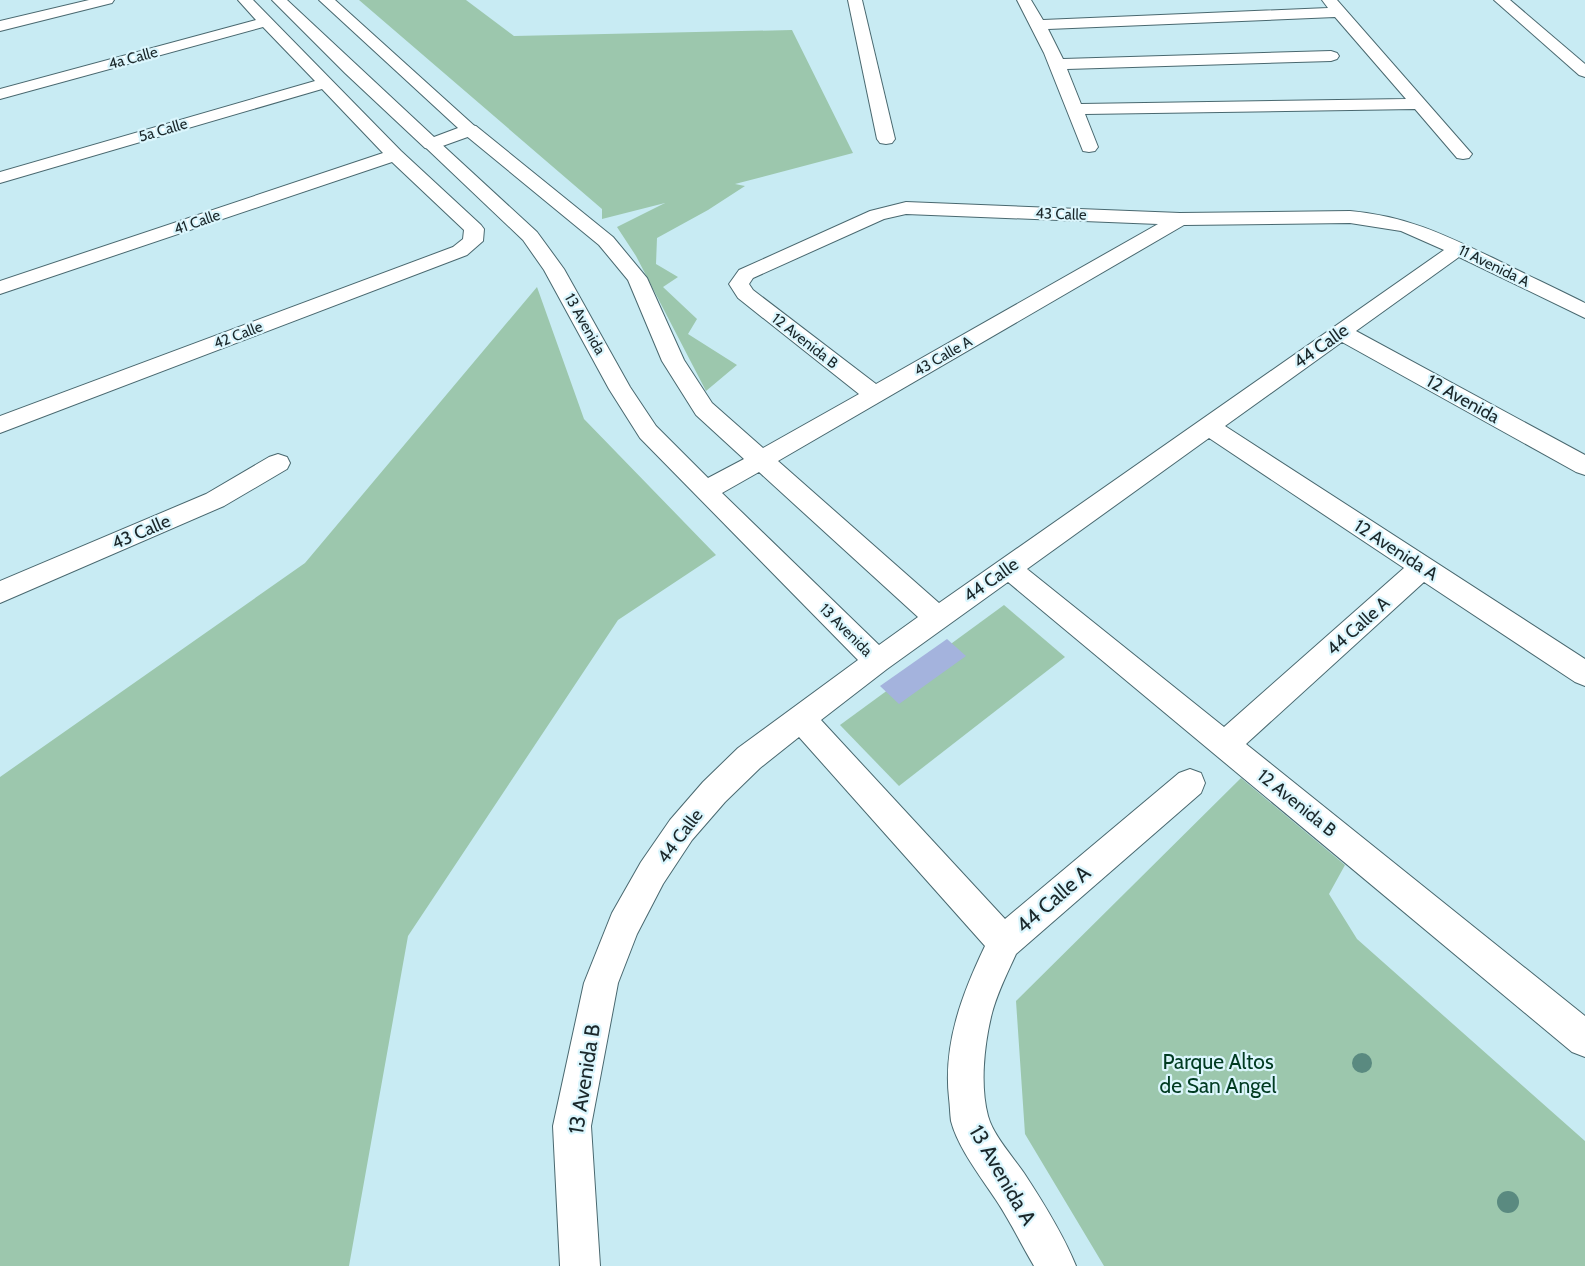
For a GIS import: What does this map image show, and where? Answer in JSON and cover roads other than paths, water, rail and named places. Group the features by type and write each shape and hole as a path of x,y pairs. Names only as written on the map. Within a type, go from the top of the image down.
{"street":[{"path":"0,26 107,0"},
{"path":"245,0 395,155"},
{"name":"13 Avenida","path":"279,0 530,236 554,268 620,389 648,432 877,661"},
{"path":"326,0 470,130 606,241 637,278 673,361 704,409 938,618"},
{"path":"855,0 886,139"},
{"path":"1024,0 1040,25 1059,64 1089,147"},
{"path":"1501,0 1581,66"},
{"path":"1040,25 1334,6 1463,154"},
{"name":"4a Calle","path":"0,94 266,22"},
{"path":"1059,64 1331,56"},
{"name":"5a Calle","path":"0,178 326,83"},
{"path":"1075,109 1419,104"},
{"path":"431,144 470,130"},
{"name":"42 Calle","path":"0,425 460,251 473,241 474,229 395,155"},
{"name":"41 Calle","path":"0,288 395,155"},
{"name":"43 Calle","path":"739,284 746,274 877,215 895,210 918,208 1180,219 1350,217 1377,219 1401,224"},
{"name":"43 Calle A","path":"705,491 1180,219"},
{"name":"11 Avenida A","path":"1401,224 1458,249 1585,311"},
{"name":"44 Calle","path":"601,983 624,925 652,874 682,830 714,792 749,758 877,661 1458,249"},
{"name":"12 Avenida B","path":"739,284 745,294 875,395"},
{"name":"12 Avenida","path":"1341,332 1585,466"},
{"name":"12 Avenida A","path":"1208,426 1585,674"},
{"name":"43 Calle","path":"0,592 216,500 278,463"},
{"name":"12 Avenida B","path":"1008,568 1585,1039"},
{"name":"44 Calle A","path":"1225,745 1423,568"},
{"path":"801,719 1004,942"},
{"name":"44 Calle A","path":"968,1050 973,1017 983,987 1004,942 1190,783"},
{"name":"13 Avenida B","path":"580,1266 572,1126 601,983"},
{"name":"13 Avenida A","path":"968,1050 966,1085 970,1121 989,1156 1011,1188 1056,1266"}],"water":[{"path":"947,639 966,656 899,704 880,686"}],"park label":[{"name":"Parque Altos de San Angel","path":"1218,1073"}]}
